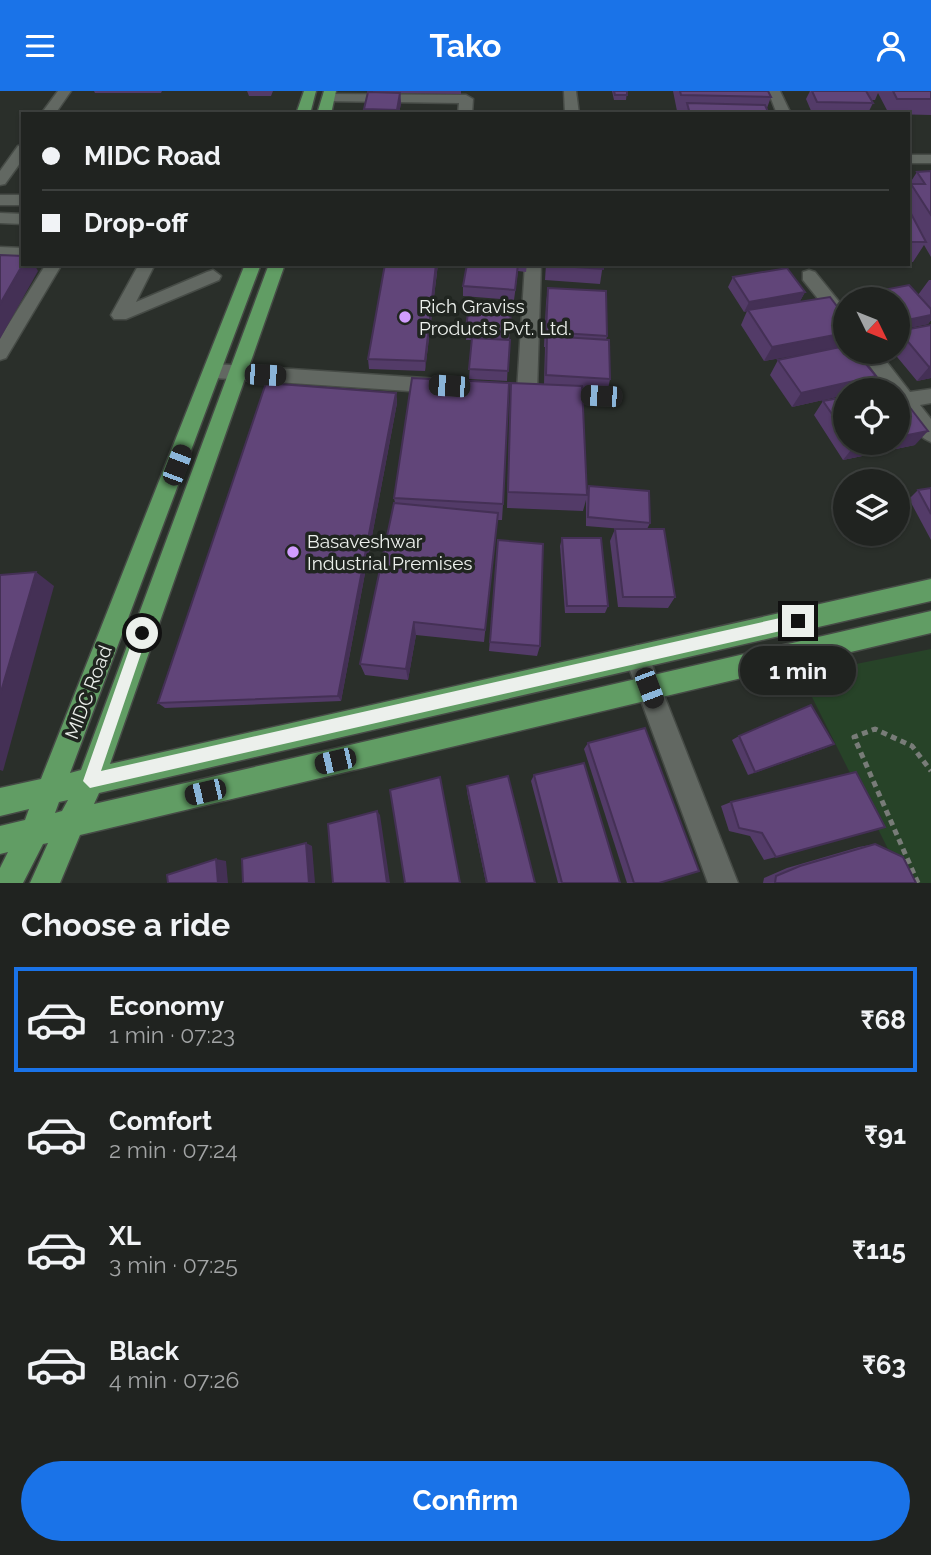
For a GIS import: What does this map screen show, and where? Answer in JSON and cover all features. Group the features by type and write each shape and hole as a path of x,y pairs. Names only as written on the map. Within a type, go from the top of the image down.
{"main road":[{"path":"304,112 310,91"},
{"path":"325,112 329,95"},
{"name":"MIDC Road","path":"8,883 34,832 215,371 252,266"},
{"name":"MIDC Road","path":"45,883 90,781 276,266"},
{"path":"0,802 931,590"},
{"path":"122,607 150,609"},
{"path":"0,840 931,622"}],"street":[{"path":"49,112 65,91"},
{"path":"570,91 572,112"},
{"path":"774,91 783,112"},
{"path":"329,95 466,99 465,112"},
{"path":"0,181 21,152"},
{"path":"910,159 931,159"},
{"path":"0,199 21,200"},
{"path":"0,218 21,219"},
{"path":"0,252 21,253"},
{"path":"0,353 53,266"},
{"path":"146,266 120,316 214,276"},
{"path":"533,266 520,391 601,396"},
{"path":"809,276 833,306"},
{"path":"878,364 890,378"},
{"path":"215,371 459,387"},
{"path":"910,400 931,396"},
{"path":"910,404 931,434"},
{"path":"638,657 723,883"}],"path":[{"path":"918,883 854,737 875,729 912,746 931,771"}],"green space":[{"path":"931,649 931,883 905,883 801,675"}],"building":[{"path":"614,91 627,91 627,95 615,95"},
{"path":"680,91 768,91 771,97 681,95"},
{"path":"812,91 866,91 873,103 817,102"},
{"path":"893,91 931,91 931,99 897,99"},
{"path":"368,92 400,93 397,110 364,109"},
{"path":"687,103 765,105 768,112 689,112"},
{"path":"931,171 931,215 911,184 925,184 917,172"},
{"path":"910,212 926,242 910,242"},
{"path":"0,255 21,256 22,266 0,304"},
{"name":"Rich Graviss Products Pvt. Ltd.","path":"385,266 436,266 425,361 368,359"},
{"path":"467,266 518,266 515,290 463,286"},
{"path":"561,266 603,266 603,269"},
{"path":"787,268 805,292 749,302 733,277"},
{"path":"909,285 931,309 931,315 910,319 910,287 899,287"},
{"path":"548,288 606,291 607,336 546,332"},
{"path":"830,297 833,301 833,335 772,347 748,310"},
{"path":"469,303 511,305 510,332 466,330"},
{"path":"931,325 931,366 929,367 910,344 910,329"},
{"path":"547,336 609,340 610,379 546,375"},
{"path":"472,338 510,340 508,371 469,369"},
{"path":"833,349 833,364 866,364 876,376 833,378 833,386 801,393 778,360"},
{"path":"412,378 509,383 503,504 394,498"},
{"name":"Basaveshwar Industrial Premises","path":"266,383 396,393 338,696 158,703"},
{"path":"511,383 582,386 587,495 508,492"},
{"path":"833,399 833,416 823,401"},
{"path":"910,408 928,431 910,435"},
{"path":"589,486 649,491 650,523 588,517"},
{"path":"931,488 931,514 918,490"},
{"path":"394,503 498,513 485,630 414,622 406,669 360,664"},
{"path":"615,529 664,529 675,597 623,597"},
{"path":"562,538 601,538 608,606 567,606"},
{"path":"498,540 543,544 540,646 490,642"},
{"path":"36,572 0,695 0,575"},
{"path":"811,705 834,744 755,772 739,736"},
{"path":"645,728 699,871 659,883 634,883 588,743"},
{"path":"584,763 620,883 562,883 534,775"},
{"path":"856,772 885,827 776,857 762,833 739,828 731,802"},
{"path":"508,776 535,883 487,883 467,786"},
{"path":"440,777 460,883 405,883 390,790"},
{"path":"377,811 387,883 333,883 328,824"},
{"path":"306,843 309,883 243,883 242,859"},
{"path":"875,844 903,857 916,883 775,883 776,876 800,866"},
{"path":"216,859 218,883 168,883 167,875"}],"place":[{"name":"Rich Graviss Products Pvt. Ltd.","path":"405,317"},
{"name":"Basaveshwar Industrial Premises","path":"293,552"}],"route":[{"path":"142,633 90,781 798,621"}]}
